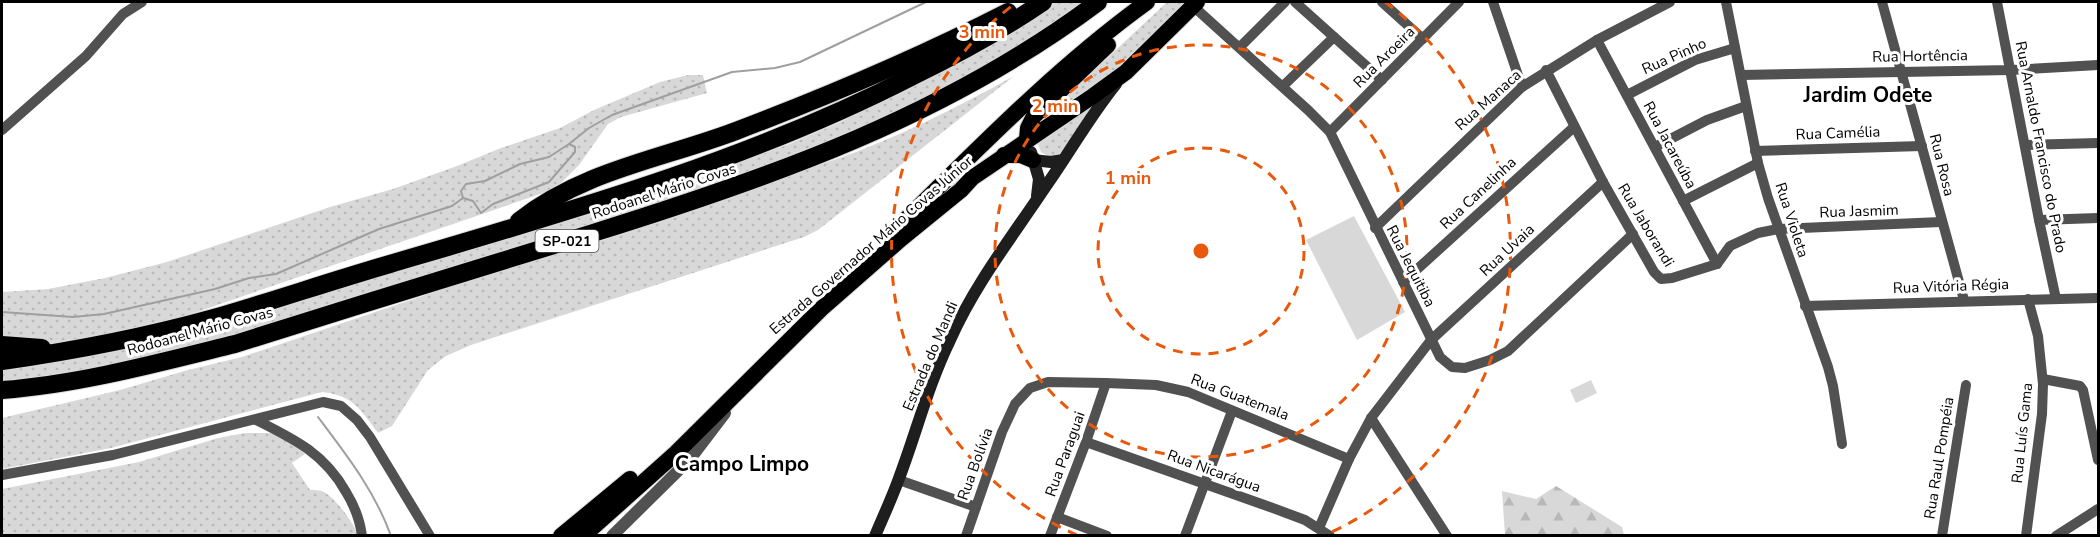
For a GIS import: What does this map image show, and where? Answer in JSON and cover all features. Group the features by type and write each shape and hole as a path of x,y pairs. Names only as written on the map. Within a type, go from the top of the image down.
{"highway":[{"path":"509,230 538,207 582,182 696,145 766,119 866,78 982,26 1028,2"},
{"name":"Rodoanel Mário Covas","path":"2,361 116,342 212,318 509,230 686,171 773,140 845,110 952,57 1044,2"},
{"name":"Rodoanel Mário Covas","path":"2,390 50,384 159,363 235,344 683,205 762,178 880,129 951,95 982,78 1098,2"},
{"name":"Estrada Governador Mário Covas Júnior","path":"561,536 670,446 758,356 884,240 1034,96 1148,2"},
{"path":"1027,140 1028,128 1037,112 1155,2"},
{"name":"Estrada Governador Mário Covas Júnior","path":"583,536 676,453 821,309 902,238 961,190 972,178 1126,72 1195,4"},
{"path":"1004,155 1021,155 1033,160"},
{"path":"2,345 64,351"},
{"path":"2,400 50,384"}],"main road":[{"name":"Estrada do Mandi","path":"875,536 898,480 934,377 959,320 983,276 1092,116 1126,72"},
{"path":"1027,140 1039,179 1036,201"},
{"path":"1033,160 1051,162 1064,160"}],"street":[{"path":"2,130 86,56 123,14 142,2"},
{"path":"1295,2 1329,41 1382,80"},
{"path":"1382,2 1423,39"},
{"name":"Rua Aroeira","path":"1330,132 1459,2"},
{"path":"1493,2 1522,87"},
{"name":"Rua Manaca","path":"1375,228 1522,87 1597,40 1670,2"},
{"name":"Rua Violeta","path":"1726,2 1758,163 1778,229 1828,367 1842,444"},
{"name":"Rua Rosa","path":"1882,2 1964,300"},
{"name":"Rua Arnaldo Francisco do Prado","path":"1997,2 2056,298"},
{"name":"Rua Jequitiba","path":"1195,4 1330,132 1431,340 1440,357 1452,368 1465,368 1501,356 1633,234"},
{"path":"1240,47 1283,4"},
{"name":"Rua Jacareúba","path":"1597,40 1717,264"},
{"path":"1283,86 1329,41"},
{"name":"Rua Pinho","path":"1627,95 1695,60 1735,48"},
{"name":"Rua Hortência","path":"1741,75 2010,70 2098,65"},
{"name":"Rua Jaborandi","path":"1546,70 1603,182 1654,272 1661,279 1672,278 1717,264 1730,246 1758,233 1778,229"},
{"path":"1655,147 1713,117 1746,105"},
{"name":"Rua Canelinha","path":"1403,282 1574,127"},
{"path":"2026,146 2098,143"},
{"name":"Rua Camélia","path":"1755,151 1922,146"},
{"path":"1683,201 1758,163"},
{"name":"Rua Uvaia","path":"1327,533 1349,459 1371,418 1431,340 1603,182"},
{"path":"2039,220 2098,219"},
{"name":"Rua Jasmim","path":"1778,229 1941,222"},
{"name":"Rua Vitória Régia","path":"1805,306 2098,298"},
{"name":"Rua Luís Gama","path":"2026,536 2042,414 2043,379 2038,336 2028,299"},
{"path":"612,536 690,459 766,362"},
{"path":"2043,379 2080,386 2083,390 2098,460"},
{"name":"Rua Guatemala","path":"1015,404 1024,393 1037,385 1048,382 1171,387 1349,459"},
{"name":"Rua Paraguai","path":"1050,536 1106,383"},
{"name":"Rua Raul Pompéia","path":"1942,536 1966,385"},
{"path":"2,475 113,455 323,402 346,410 370,437 430,536"},
{"name":"Rua Bolívia","path":"966,536 1002,432 1015,404"},
{"path":"1185,536 1232,411"},
{"path":"1371,418 1447,536"},
{"path":"256,420 292,438 330,466 351,500 361,524 362,536"},
{"name":"Rua Nicarágua","path":"1086,442 1270,507 1327,533"},
{"path":"898,480 976,507"},
{"path":"2056,536 2098,509"},
{"path":"1057,517 1107,536"}],"green space":[{"path":"1055,2 1083,2 1026,41 950,86 786,162 192,352 2,385 2,368 663,189 787,145 843,121 976,52"},
{"path":"1167,2 1187,2 1113,77 1039,125 1042,119"},
{"path":"688,75 703,75 707,93 621,117 608,124 579,165 561,183 549,191 167,324 87,342 2,348 2,292 48,289 105,278 167,262 330,207 393,189 560,128 594,110 660,82"},
{"path":"1014,76 818,230 804,237 471,345 446,356 428,370 392,426 378,433 349,400 322,392 111,448 2,469 2,418 120,390 242,357 834,160 926,122"},
{"path":"1097,100 1065,150 1050,157 1041,152 1037,141"},
{"path":"1354,216 1405,312 1357,340 1306,240"},
{"path":"1591,380 1597,393 1576,403 1570,390"},
{"path":"245,433 278,434 298,446 305,454 292,463 310,490 319,490 329,495 344,512 358,536 2,536 2,489 139,462 218,438"},
{"path":"1556,486 1622,527 1624,535 1505,535 1502,491 1536,499"}],"waterway":[{"path":"2,312 73,317 104,314 215,289 249,278 276,274 379,229 452,206 463,198 461,191 466,184 485,181 520,164 549,157 589,128 612,115 732,72 775,68 800,62 926,2"},
{"path":"463,198 473,201 481,213 493,204 549,182 575,152 575,147 569,144"},
{"path":"318,417 368,488 391,536"}],"district":[{"name":"Jardim Odete","path":"1868,95"},
{"name":"Campo Limpo","path":"742,464"}]}
